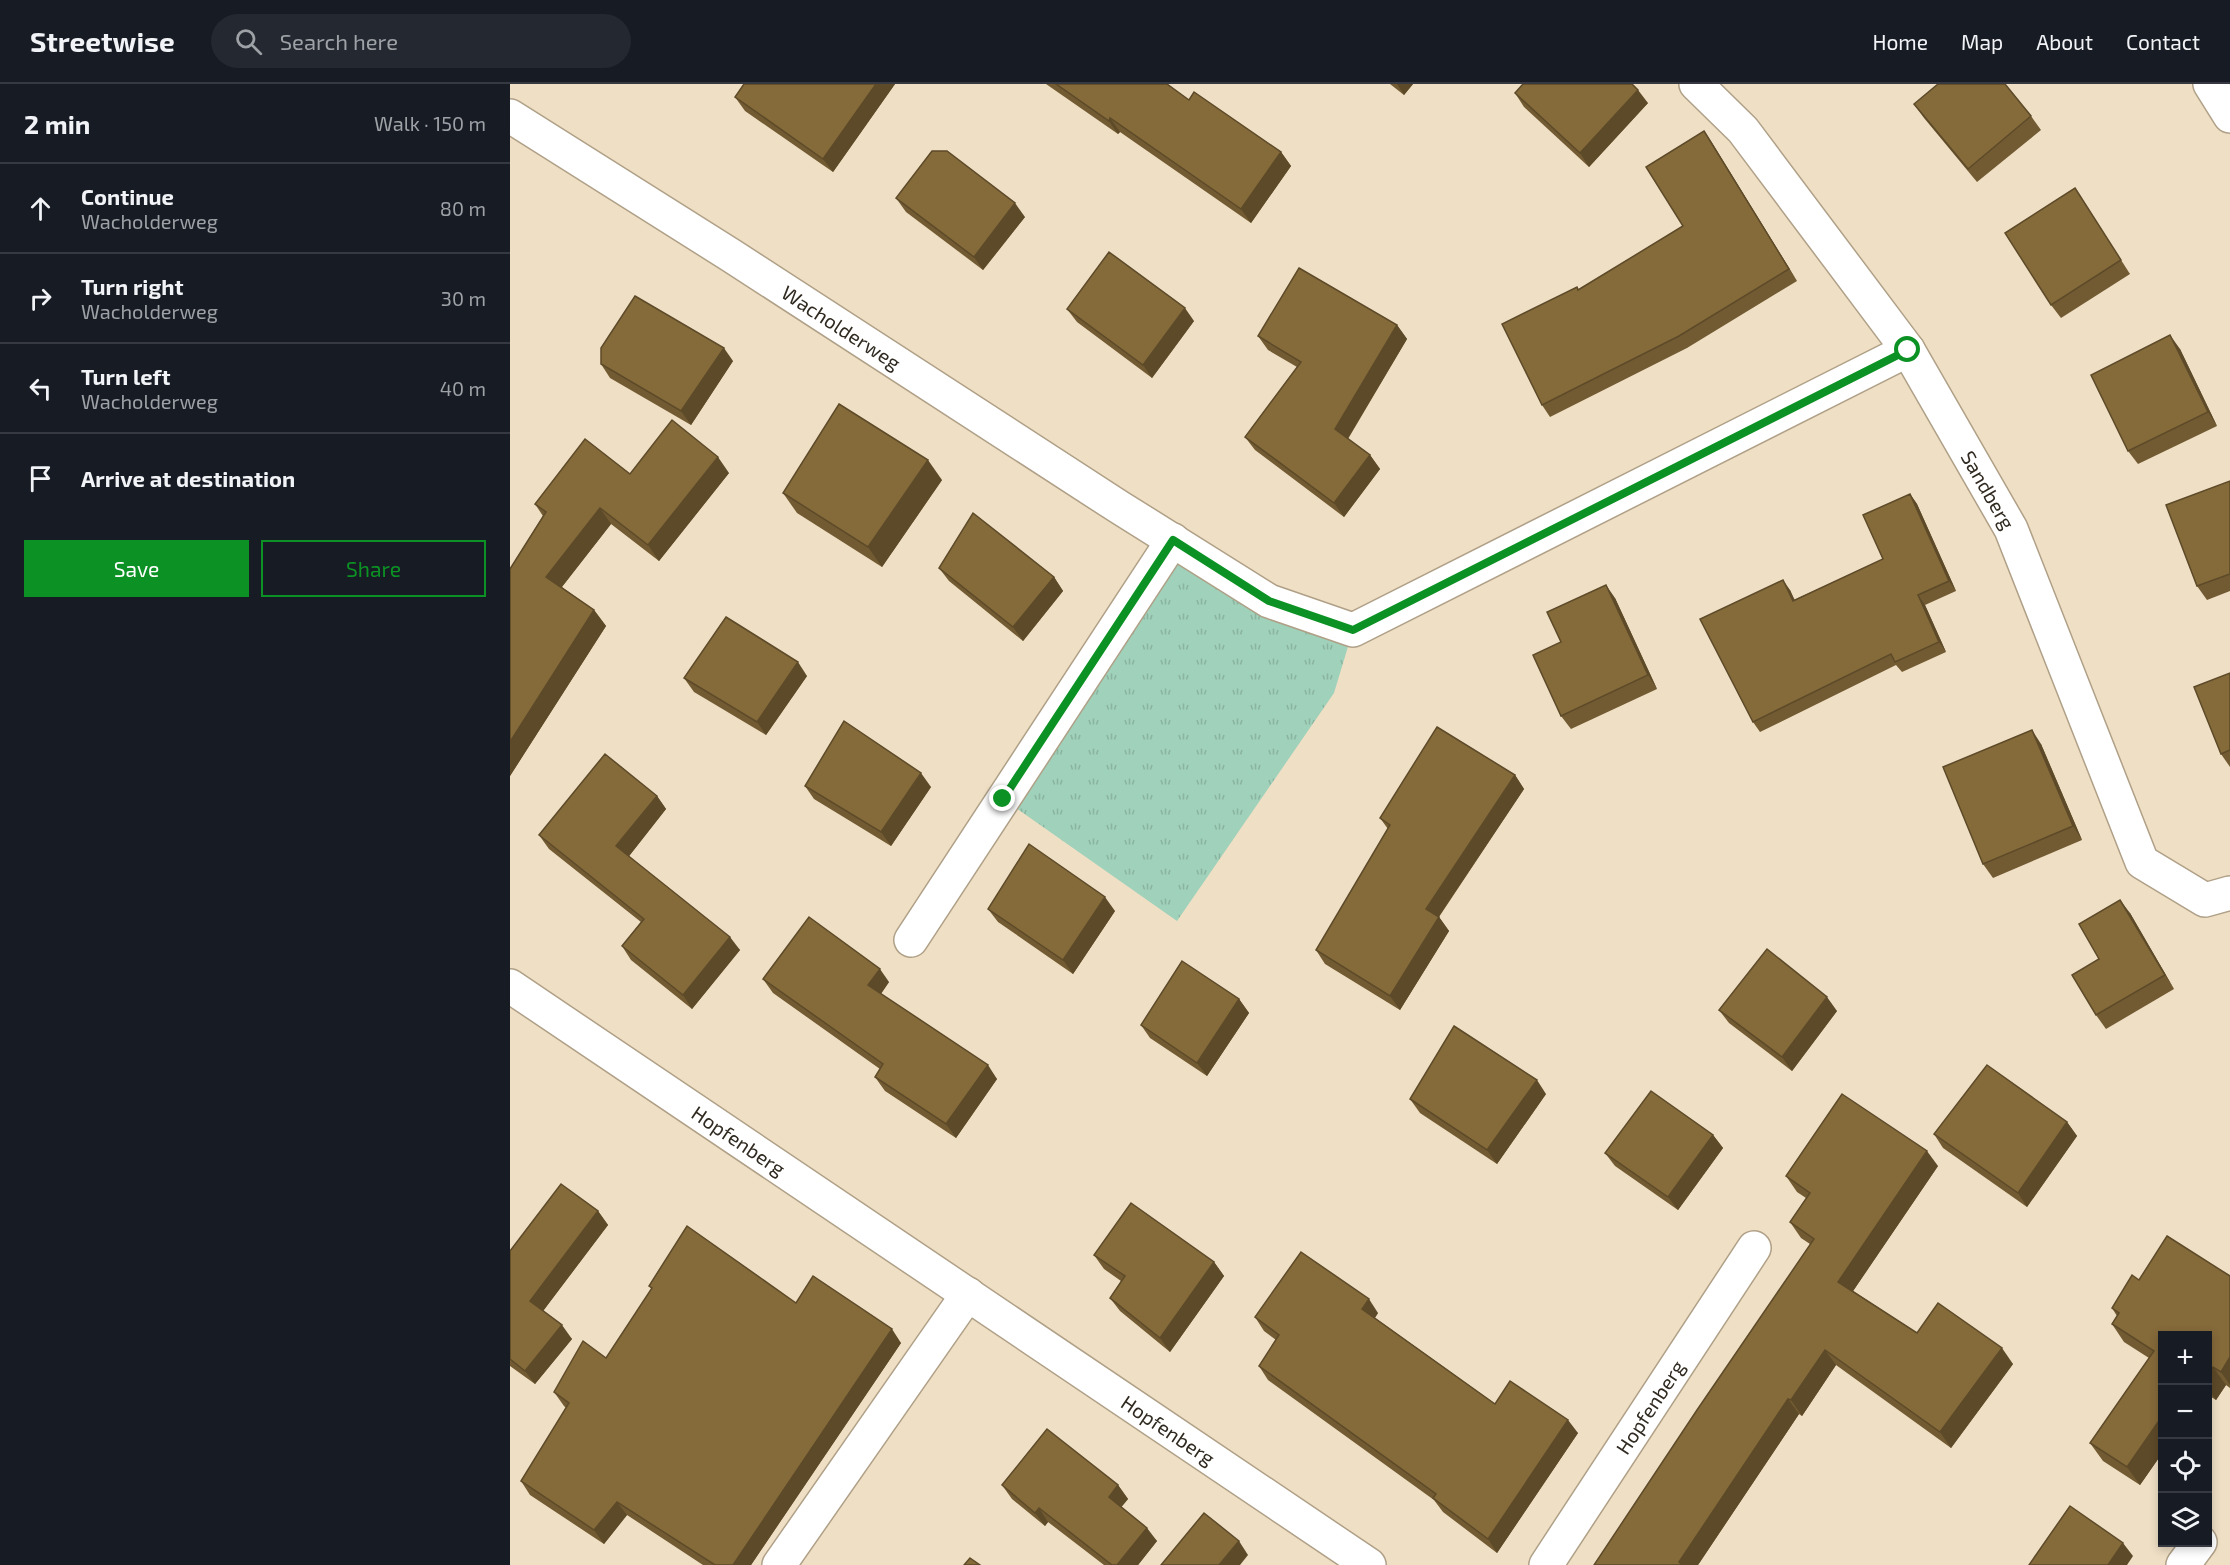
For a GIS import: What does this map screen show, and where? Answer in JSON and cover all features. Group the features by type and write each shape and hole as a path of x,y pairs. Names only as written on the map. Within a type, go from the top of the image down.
{"street":[{"name":"Sandberg","path":"1696,84 1743,130 1908,350 2011,530 2142,862 2205,900 2230,893"},
{"name":"Wacholderweg","path":"510,116 742,262 1269,601 1353,630 1908,350"},
{"path":"911,940 1173,540"},
{"name":"Hopfenberg","path":"510,986 1369,1565"},
{"name":"Hopfenberg","path":"1546,1565 1754,1248"},
{"path":"779,1565 968,1294"},
{"path":"2184,1565 2197,1547"}],"green space":[{"path":"1173,540 1353,630 1334,693 1177,921 1003,799"}],"building":[{"path":"744,84 876,84 823,159 735,97"},
{"path":"1056,84 1167,84 1189,100 1194,92 1281,152 1241,209 1110,118 1109,121"},
{"path":"1523,84 1632,84 1638,90 1580,153 1515,93"},
{"path":"1938,84 2005,84 2031,116 1968,169 1914,104"},
{"path":"1704,131 1789,269 1679,336 1542,405 1502,324 1577,287 1578,290 1683,226 1646,167"},
{"path":"932,151 947,151 1015,203 974,257 896,198"},
{"path":"2075,188 2121,260 2051,305 2005,233"},
{"path":"1109,252 1185,308 1143,365 1067,309"},
{"path":"1299,268 1397,325 1335,429 1370,455 1334,503 1245,437 1301,362 1258,336"},
{"path":"635,296 724,348 681,411 601,364 601,348"},
{"path":"2170,335 2208,412 2128,451 2091,375"},
{"path":"839,404 928,460 868,547 783,493"},
{"path":"672,420 718,457 648,545 600,508 546,577 594,610 510,742 510,569 546,512 535,504 585,439 630,474"},
{"path":"2230,481 2230,574 2197,586 2166,505"},
{"path":"1910,494 1949,581 1918,595 1939,642 1895,662 1891,654 1753,722 1700,619 1783,580 1793,601 1883,559 1863,515"},
{"path":"973,513 1054,577 1013,627 939,568"},
{"path":"1606,585 1648,675 1561,716 1533,655 1561,642 1547,612"},
{"path":"726,617 798,662 757,722 684,678"},
{"path":"2230,673 2230,750 2221,754 2194,687"},
{"path":"844,721 921,773 881,832 805,786"},
{"path":"1437,727 1515,775 1426,909 1439,917 1390,996 1316,950 1390,825 1380,818"},
{"path":"2032,730 2073,826 1983,864 1943,767"},
{"path":"605,754 657,796 616,846 730,937 683,995 622,946 644,919 539,835"},
{"path":"1029,844 1105,897 1063,960 988,909"},
{"path":"2120,900 2165,975 2096,1015 2072,975 2099,959 2079,924"},
{"path":"809,917 880,969 868,985 988,1065 946,1124 875,1077 883,1064 763,979"},
{"path":"1767,949 1827,997 1782,1057 1719,1010"},
{"path":"1182,961 1239,999 1197,1063 1141,1025"},
{"path":"1454,1026 1537,1080 1487,1150 1410,1099"},
{"path":"1987,1065 2067,1122 2018,1193 1934,1134"},
{"path":"1651,1091 1713,1135 1668,1197 1605,1153"},
{"path":"1842,1094 1927,1151 1838,1282 1917,1333 1938,1303 2002,1348 1940,1432 1825,1350 1791,1400 1788,1399 1679,1562 1681,1565 1594,1565 1814,1239 1790,1222 1810,1193 1786,1176"},
{"path":"561,1184 598,1211 530,1301 562,1325 525,1371 510,1359 510,1251"},
{"path":"1131,1203 1214,1262 1160,1338 1110,1298 1125,1276 1094,1255"},
{"path":"687,1226 796,1303 813,1276 892,1329 733,1565 715,1565 617,1502 594,1530 521,1481 569,1403 554,1392 583,1341 606,1358 652,1288 649,1286"},
{"path":"2167,1236 2230,1276 2230,1357 2221,1372 2213,1367 2212,1369 2212,1331 2158,1331 2158,1422 2127,1467 2090,1443 2154,1351 2112,1324 2119,1313 2112,1308 2132,1275 2139,1280"},
{"path":"1301,1252 1369,1299 1362,1309 1495,1404 1510,1381 1568,1420 1488,1539 1433,1498 1436,1494 1259,1366 1279,1335 1255,1317"},
{"path":"1047,1429 1118,1485 1109,1497 1147,1528 1117,1565 1112,1565 1039,1508 1035,1513 1002,1485"},
{"path":"2070,1506 2123,1543 2108,1565 2029,1565"},
{"path":"1204,1513 1239,1541 1219,1565 1161,1565"},
{"path":"970,1558 980,1565 964,1565"}],"route":[{"path":"1003,799 1173,540 1269,601 1353,630 1908,350"}]}
